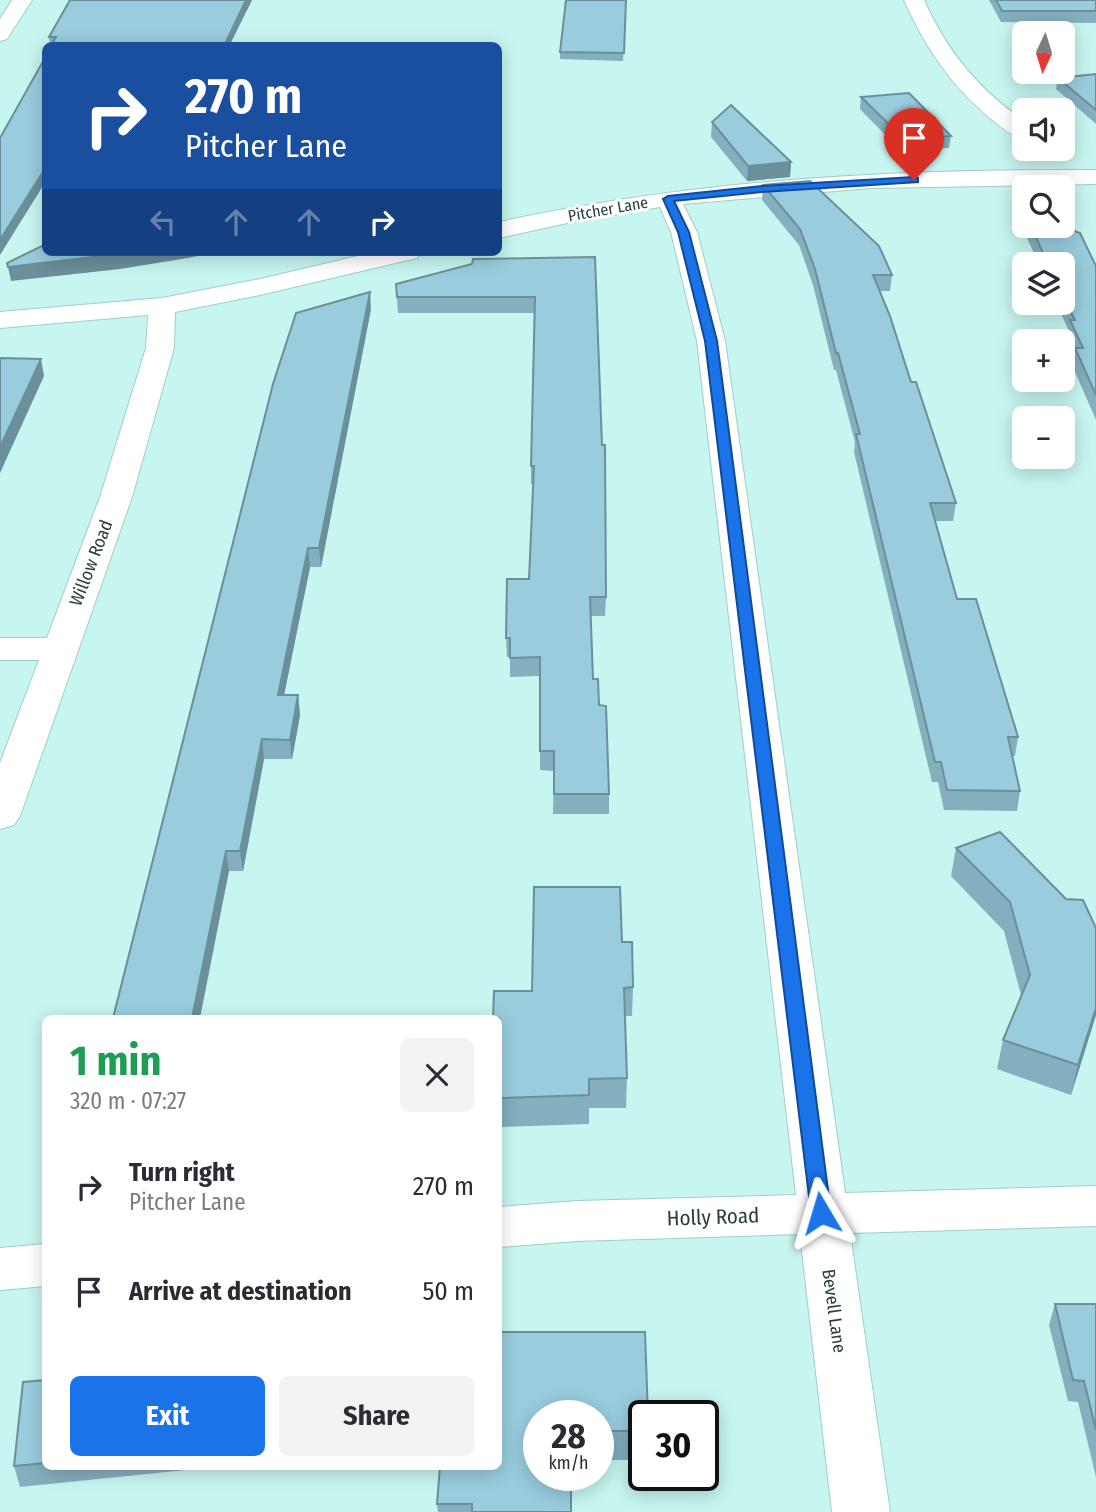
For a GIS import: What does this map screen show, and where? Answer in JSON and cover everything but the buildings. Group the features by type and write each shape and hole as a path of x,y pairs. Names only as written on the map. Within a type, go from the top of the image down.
{"street":[{"path":"0,35 22,0"},
{"path":"914,0 947,65 970,89 1012,122"},
{"path":"1067,161 1094,178"},
{"name":"Pitcher Lane","path":"502,229 668,199 850,183 1094,178"},
{"name":"Bevell Lane","path":"668,199 684,232 711,341 861,1512"},
{"path":"0,320 162,306 260,288 392,256"},
{"name":"Willow Road","path":"0,816 116,497 160,348 162,306"},
{"path":"0,649 59,649"},
{"name":"Holly Road","path":"502,1227 577,1221 1096,1206"},
{"path":"0,1269 42,1265"}],"route":[{"path":"821,1213 711,341 684,232 668,199 762,189 914,180"}]}
